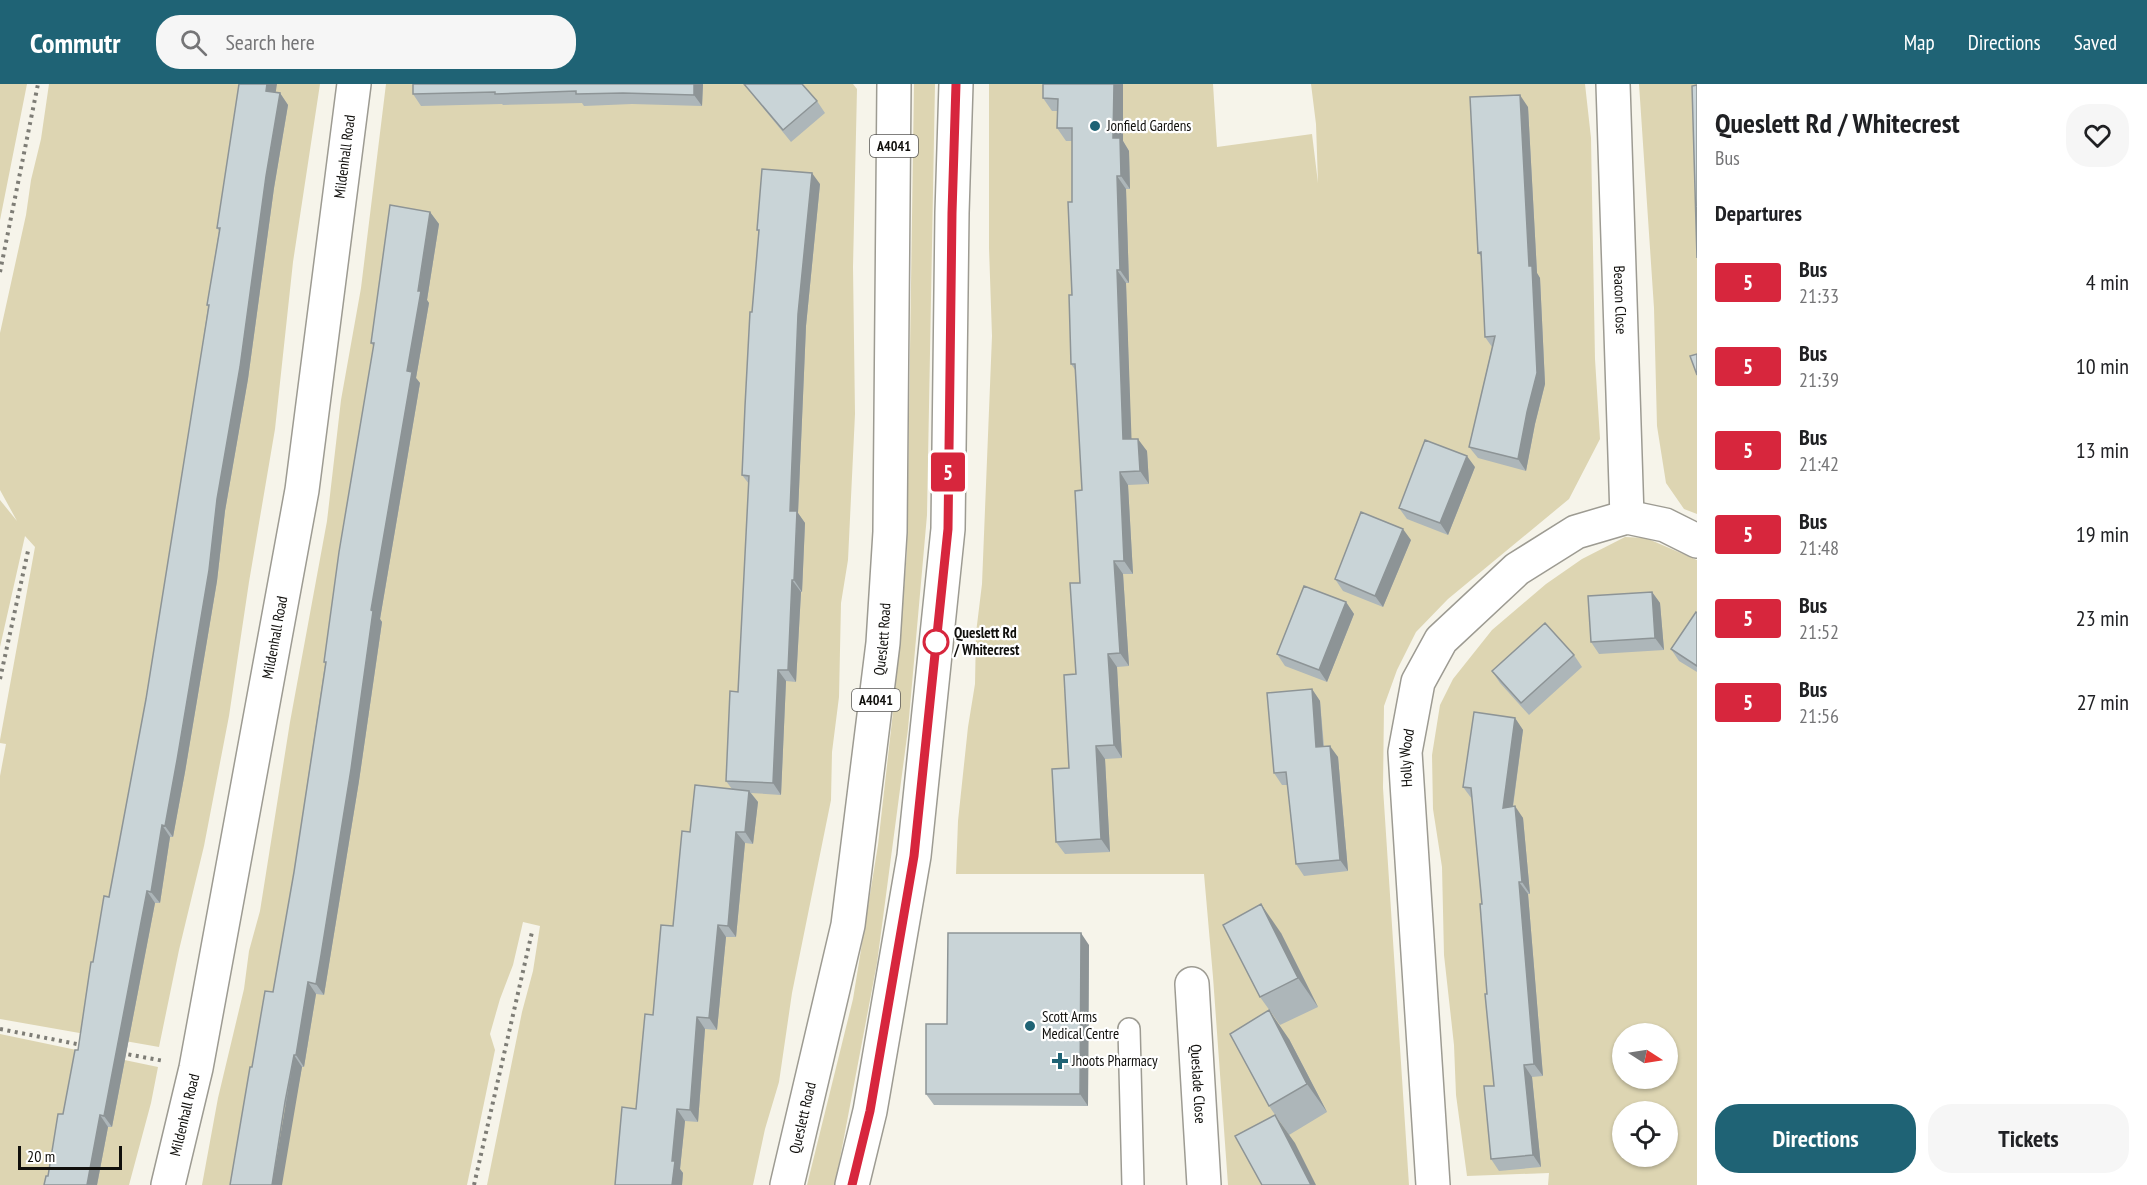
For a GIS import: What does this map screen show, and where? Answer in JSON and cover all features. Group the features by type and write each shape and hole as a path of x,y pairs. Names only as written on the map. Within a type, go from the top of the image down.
{"main road":[{"name":"Mildenhall Road","path":"168,1185 196,1068 302,490 354,84"},
{"name":"Queslett Road","path":"787,1185 848,925 883,644 890,532 894,84"},
{"path":"852,1185 870,1111 914,856 948,529 956,84"},
{"name":"Beacon Close","path":"1613,84 1627,517"},
{"name":"Holly Wood","path":"1433,1185 1405,752 1418,682 1441,640 1517,570 1576,532 1627,517 1665,525 1697,541"},
{"name":"Queslade Close","path":"1192,984 1204,1185"}],"lane":[{"path":"1129,1029 1133,1185"}],"path":[{"path":"0,272 38,84"},
{"path":"0,679 28,551"},
{"path":"474,1185 532,932"},
{"path":"0,1029 92,1047"},
{"path":"116,1052 196,1068"}],"shaded area":[{"path":"0,84 27,84 0,220"},
{"path":"49,84 320,84 293,262 275,429 229,716 204,846 159,1047 0,1019 0,776 6,744 0,743 0,740 35,547 25,536 0,647 0,500 17,521 0,490 0,333 41,139"},
{"path":"386,84 853,84 857,89 853,267 855,414 848,560 841,603 839,697 832,752 831,800 792,993 779,1082 765,1129 753,1185 487,1185 522,1012 533,971 540,926 523,922 513,965 490,1034 495,1050 467,1185 202,1185 218,1098 244,989 249,951 260,911 290,722 327,521 341,400 361,288"},
{"path":"914,84 935,84 927,515 908,729 877,963 835,1185 807,1185 853,999 878,845 893,712 907,552"},
{"path":"989,84 1213,84 1217,147 1312,134 1318,183 1316,124 1311,84 1585,84 1591,138 1595,359 1600,439 1569,499 1448,599 1416,632 1397,670 1384,706 1383,788 1409,1185 1228,1185 1204,874 956,874 958,821 975,684 976,633 982,584 992,336 989,248"},
{"path":"1639,84 1697,84 1697,514 1684,509 1666,483 1657,426 1654,308"},
{"path":"1625,537 1646,538 1697,560 1697,1185 1548,1185 1549,1173 1467,1176 1456,1095 1454,1045 1444,955 1442,867 1433,809 1432,755 1440,705 1453,679 1492,630 1546,584 1582,559"},
{"path":"0,1034 158,1067 129,1185 0,1185"}],"building":[{"path":"239,84 267,84 266,91 280,93 266,176 240,367 217,499 209,570 177,760 165,826 162,825 151,892 147,891 104,1116 100,1115 87,1185 44,1185 46,1176 48,1176 58,1114 63,1114 75,1050 78,1050 91,962 93,962 104,896 109,897 146,699 209,305 207,305 220,228 217,228"},
{"path":"413,84 694,84 694,95 576,94 576,91 413,94"},
{"path":"744,84 802,84 817,101 783,130"},
{"path":"1043,84 1114,84 1113,138 1120,138 1121,176 1117,176 1120,270 1117,270 1123,439 1138,439 1140,471 1120,472 1124,561 1114,561 1120,653 1108,654 1114,745 1096,746 1101,839 1056,842 1052,769 1069,768 1064,675 1076,674 1070,583 1080,583 1075,491 1082,490 1075,364 1071,364 1069,295 1072,295 1068,202 1072,202 1072,128 1057,128 1058,99 1043,98"},
{"path":"1697,85 1697,258 1692,86"},
{"path":"1520,95 1537,373 1518,459 1469,447 1495,336 1485,337 1470,97"},
{"path":"762,169 812,173 798,314 790,511 797,511 794,580 792,580 788,670 778,670 773,783 726,781 730,691 738,692 749,476 742,475 745,406"},
{"path":"390,205 430,212 418,291 421,291 407,371 412,372 371,610 373,611 351,769 321,955 316,984 308,982 272,1185 230,1185 265,991 273,992 294,872 326,662 324,662 339,552 374,343 371,343"},
{"path":"1697,354 1697,375 1690,356"},
{"path":"1425,440 1467,456 1440,523 1399,508"},
{"path":"1361,512 1403,529 1375,596 1335,579"},
{"path":"1304,586 1346,602 1319,670 1277,654"},
{"path":"1652,592 1655,638 1591,642 1588,596"},
{"path":"1697,613 1697,666 1671,649"},
{"path":"1545,623 1574,655 1521,703 1492,671"},
{"path":"1312,689 1316,747 1330,746 1340,860 1296,864 1286,772 1274,773 1267,693"},
{"path":"1474,712 1515,718 1503,808 1515,806 1534,1064 1524,1065 1533,1155 1491,1159 1484,1086 1494,1086 1485,994 1487,994 1480,904 1482,904 1471,788 1463,787"},
{"path":"695,785 749,791 745,832 736,832 728,926 718,925 709,1018 697,1017 690,1110 677,1109 672,1185 615,1185 622,1107 636,1109 645,1014 653,1015 661,925 673,926 682,831 690,832"},
{"path":"1261,904 1298,978 1260,997 1223,925"},
{"name":"Scott Arms Medical Centre","path":"948,933 1081,933 1080,1094 926,1094 926,1024 947,1024"},
{"path":"1269,1010 1307,1084 1269,1106 1230,1034"},
{"path":"1275,1115 1311,1185 1262,1185 1235,1136"}],"bus line":[{"name":"5","path":"852,1185 870,1111 914,856 948,529 956,84"}],"place":[{"name":"Jonfield Gardens","path":"1095,126"},
{"name":"Queslett Rd / Whitecrest","path":"936,642"},
{"name":"Scott Arms Medical Centre","path":"1030,1026"},
{"name":"Jhoots Pharmacy","path":"1060,1061"}]}
